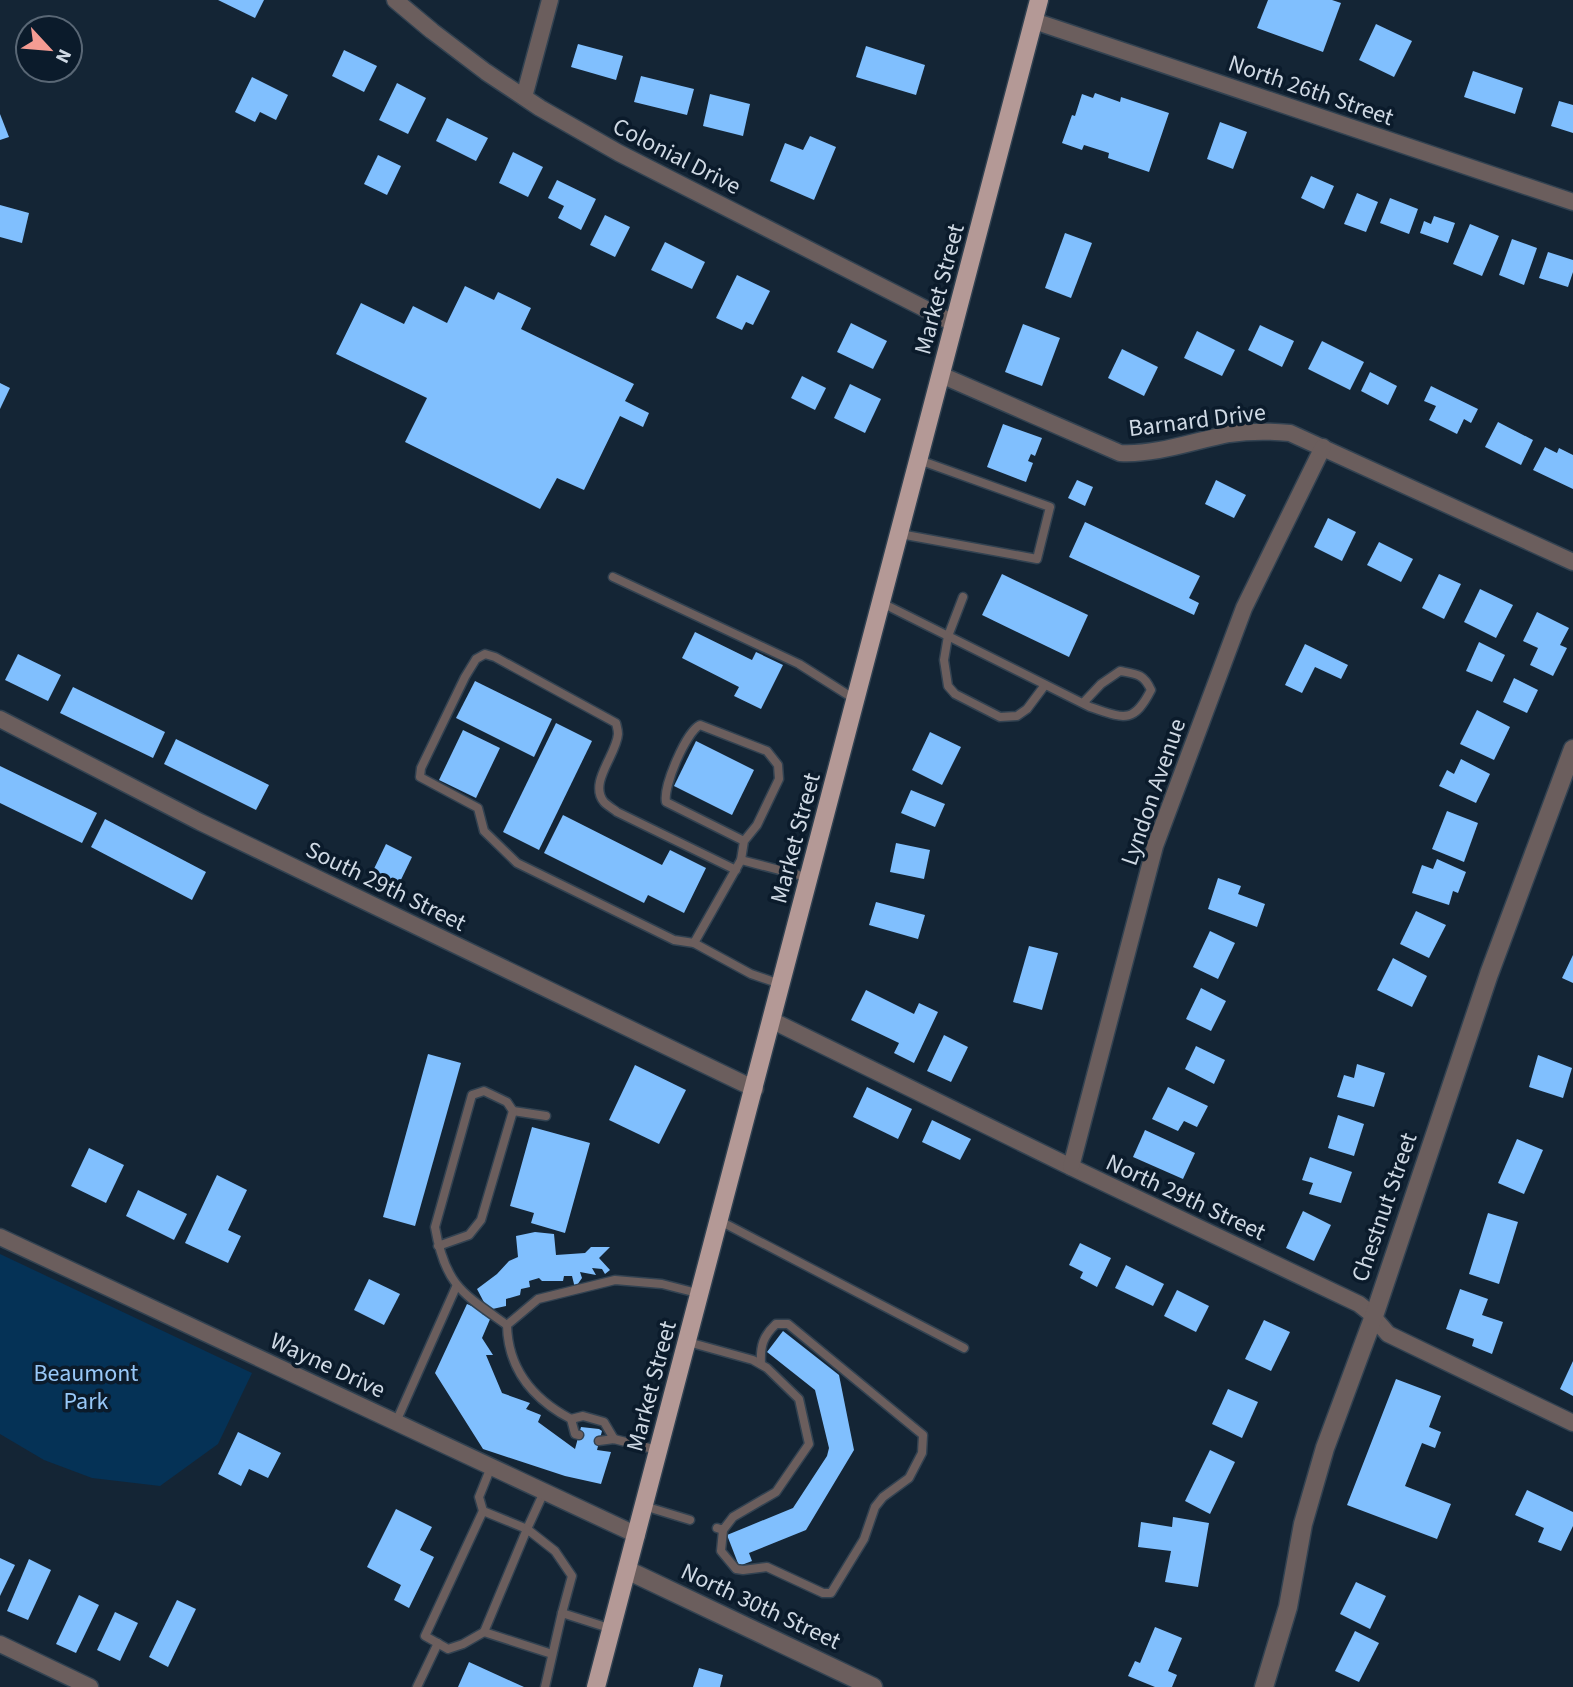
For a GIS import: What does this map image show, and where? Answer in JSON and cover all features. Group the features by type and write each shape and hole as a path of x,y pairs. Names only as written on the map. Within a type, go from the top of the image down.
{"main road":[{"name":"Market Street","path":"596,1687 1040,0"}],"street":[{"name":"Colonial Drive","path":"395,0 432,32 524,97 619,153 955,324"},
{"path":"524,97 550,0"},
{"name":"North 26th Street","path":"1034,21 1573,202"},
{"name":"Barnard Drive","path":"941,375 1120,453 1161,449 1230,434 1260,431 1290,433 1573,562"},
{"name":"Lyndon Avenue","path":"1070,1167 1155,846 1244,608 1323,447"},
{"name":"South 29th Street","path":"0,719 200,822 755,1089"},
{"name":"Chestnut Street","path":"1264,1687 1288,1607 1313,1487 1374,1316 1489,974 1573,749"},
{"name":"North 29th Street","path":"773,1021 1070,1167 1359,1304 1374,1316 1388,1334 1573,1423"},
{"name":"Wayne Drive","path":"0,1237 637,1535"},
{"name":"North 30th Street","path":"627,1570 873,1687"},
{"path":"0,1644 90,1687"}],"lane":[{"path":"900,534 1037,559 1050,507 919,460"},
{"path":"613,577 799,664 856,700"},
{"path":"963,597 948,636 943,660 948,686 955,694 1000,718 1017,716 1027,709 1045,685"},
{"path":"882,603 1083,704 1121,718 1132,716 1142,708 1151,690 1147,680 1137,674 1120,671 1101,684 1083,704"},
{"path":"736,870 617,812 602,800 599,789 615,748 617,723 495,657 485,654 476,659 421,768 420,777 478,808 484,831 517,863 674,940 694,943 751,974 782,985"},
{"path":"694,943 736,870 741,860 744,841 757,825 779,779 778,765 767,751 700,724 692,732 666,786 666,802 744,841"},
{"path":"741,860 810,878"},
{"path":"507,1325 456,1287 443,1264 435,1227 472,1095 484,1091 507,1102 513,1111 546,1116"},
{"path":"438,1246 469,1235 481,1220 513,1111"},
{"path":"720,1221 964,1349"},
{"path":"507,1325 538,1299 615,1280 662,1284 701,1294"},
{"path":"396,1422 456,1287"},
{"path":"688,1342 761,1364 799,1399 809,1444 776,1492 733,1517 720,1529 721,1551 736,1569 767,1567 823,1593 831,1593 864,1539 875,1507 883,1497 909,1478 922,1453 923,1435 788,1324 776,1324 766,1334 760,1349 761,1364"},
{"path":"507,1325 508,1346 520,1378 559,1413 571,1419 583,1416 604,1422 614,1439"},
{"path":"571,1419 575,1433 579,1435"},
{"path":"599,1441 614,1439 659,1451"},
{"path":"491,1467 479,1497 483,1511 425,1636 448,1648 463,1644 484,1632 544,1492"},
{"path":"645,1506 690,1520"},
{"path":"483,1511 527,1529 555,1551 572,1576 545,1687"},
{"path":"562,1612 612,1629"},
{"path":"484,1632 552,1654"},
{"path":"417,1687 438,1643"}],"green space":[{"name":"Beaumont Park","path":"0,1254 252,1373 218,1444 160,1486 92,1478 44,1460 0,1434"}],"building":[{"path":"218,0 264,0 255,18"},
{"path":"1268,0 1332,0 1341,3 1323,52 1257,28"},
{"path":"1376,24 1412,41 1394,77 1359,60"},
{"path":"578,44 623,56 616,80 571,67"},
{"path":"866,46 925,65 916,95 856,77"},
{"path":"344,50 377,66 364,92 332,76"},
{"path":"1473,71 1523,88 1515,114 1464,97"},
{"path":"641,76 694,89 687,115 634,102"},
{"path":"252,77 288,95 276,120 260,112 255,122 235,112"},
{"path":"397,83 426,98 408,134 379,120"},
{"path":"1095,93 1120,102 1121,97 1169,113 1149,172 1108,158 1109,153 1084,145 1082,150 1062,143 1082,94 1093,98"},
{"path":"710,94 750,104 743,136 703,126"},
{"path":"1559,101 1573,105 1573,133 1551,126"},
{"path":"0,114 9,137 0,140"},
{"path":"447,118 488,138 476,161 436,141"},
{"path":"1220,122 1247,132 1233,169 1207,159"},
{"path":"810,136 836,147 814,200 770,181 785,143 803,150"},
{"path":"513,152 543,167 528,197 499,183"},
{"path":"378,155 401,166 387,195 364,184"},
{"path":"1311,176 1334,186 1324,209 1301,198"},
{"path":"557,180 596,199 581,230 558,218 564,206 548,198"},
{"path":"1357,193 1378,202 1366,232 1344,224"},
{"path":"1390,198 1418,209 1409,234 1380,223"},
{"path":"0,205 29,213 22,243 0,237"},
{"path":"605,215 630,227 615,257 590,245"},
{"path":"1434,216 1455,223 1448,243 1420,233 1424,221 1431,224"},
{"path":"1470,224 1499,236 1482,276 1453,264"},
{"path":"1065,233 1092,243 1071,298 1045,288"},
{"path":"1512,239 1537,248 1524,285 1499,275"},
{"path":"665,242 705,262 692,289 651,270"},
{"path":"1548,252 1573,260 1573,272 1568,287 1539,278"},
{"path":"737,275 770,291 753,325 746,322 742,330 716,318"},
{"path":"465,286 494,300 498,292 531,308 521,329 634,384 625,401 649,413 643,427 620,416 584,490 557,478 540,509 405,442 427,398 336,354 361,303 404,324 413,306 447,323"},
{"path":"851,323 887,341 873,369 837,352"},
{"path":"1023,324 1060,338 1042,386 1005,372"},
{"path":"1260,325 1294,341 1282,367 1248,350"},
{"path":"1197,331 1235,350 1222,376 1184,358"},
{"path":"1322,341 1364,362 1350,390 1308,369"},
{"path":"1122,349 1158,367 1144,396 1108,378"},
{"path":"1370,372 1397,386 1388,405 1361,391"},
{"path":"802,376 826,388 815,410 791,398"},
{"path":"0,383 10,388 0,409"},
{"path":"850,384 881,399 865,433 834,418"},
{"path":"1431,386 1478,409 1471,423 1464,419 1457,434 1429,420 1436,406 1424,401"},
{"path":"1498,422 1533,440 1521,465 1485,447"},
{"path":"1003,424 1042,438 1035,456 1031,454 1028,461 1033,463 1026,482 987,467"},
{"path":"1545,447 1557,453 1559,448 1573,455 1573,489 1533,470"},
{"path":"1077,480 1093,487 1085,506 1068,498"},
{"path":"1216,480 1246,495 1234,518 1205,504"},
{"path":"1328,518 1356,532 1342,561 1314,547"},
{"path":"1085,522 1200,576 1189,598 1199,603 1194,615 1069,557"},
{"path":"1379,542 1413,559 1401,582 1367,565"},
{"path":"1002,574 1088,615 1069,657 982,615"},
{"path":"1439,574 1461,584 1444,619 1422,608"},
{"path":"1480,589 1513,605 1496,638 1464,622"},
{"path":"1537,612 1569,628 1560,645 1567,648 1553,676 1530,665 1538,648 1523,641"},
{"path":"695,632 752,660 756,652 783,665 761,709 734,696 739,687 682,658"},
{"path":"1479,642 1505,655 1492,682 1466,671"},
{"path":"1305,644 1348,665 1341,679 1315,667 1302,693 1285,685"},
{"path":"18,654 61,675 48,701 5,680"},
{"path":"1514,678 1538,690 1527,713 1503,702"},
{"path":"475,681 552,719 534,757 456,718"},
{"path":"73,687 165,732 153,758 60,713"},
{"path":"1477,710 1510,727 1494,760 1460,744"},
{"path":"556,723 592,741 539,850 503,832"},
{"path":"463,730 500,748 476,798 439,780"},
{"path":"930,732 961,747 942,785 912,770"},
{"path":"176,739 269,785 256,810 164,764"},
{"path":"696,741 754,770 732,815 674,786"},
{"path":"1461,759 1490,774 1476,803 1439,786 1447,770 1454,774"},
{"path":"0,766 97,813 82,843 0,803"},
{"path":"911,790 945,804 935,827 901,813"},
{"path":"1447,811 1478,823 1464,862 1432,849"},
{"path":"563,815 662,865 670,850 706,868 684,913 648,895 644,903 544,853"},
{"path":"105,819 206,872 192,900 91,847"},
{"path":"896,843 930,850 924,879 890,872"},
{"path":"386,844 412,857 396,890 370,877"},
{"path":"1437,859 1466,872 1458,893 1453,891 1449,905 1412,893 1422,865 1433,869"},
{"path":"1218,878 1241,886 1238,894 1265,904 1257,927 1208,909"},
{"path":"876,902 925,915 918,939 869,925"},
{"path":"1416,911 1446,925 1429,958 1400,944"},
{"path":"1210,931 1235,943 1218,979 1193,967"},
{"path":"1029,946 1058,953 1042,1010 1013,1002"},
{"path":"1573,955 1573,983 1562,978"},
{"path":"1393,958 1427,976 1412,1007 1377,990"},
{"path":"1201,988 1226,1001 1211,1031 1186,1019"},
{"path":"866,990 914,1014 919,1003 938,1012 914,1063 894,1053 899,1043 851,1020"},
{"path":"944,1035 968,1047 951,1082 927,1071"},
{"path":"1196,1046 1225,1060 1214,1084 1185,1069"},
{"path":"428,1054 461,1063 415,1226 383,1217"},
{"path":"1538,1055 1572,1068 1563,1098 1529,1087"},
{"path":"1357,1064 1385,1073 1374,1107 1337,1097 1344,1075 1354,1078"},
{"path":"635,1065 686,1090 659,1144 609,1120"},
{"path":"867,1087 912,1109 898,1139 853,1117"},
{"path":"1168,1087 1208,1106 1197,1127 1184,1121 1178,1131 1152,1119"},
{"path":"1338,1115 1364,1124 1354,1156 1328,1148"},
{"path":"932,1120 971,1139 960,1160 922,1142"},
{"path":"532,1127 590,1143 565,1233 531,1223 534,1213 510,1206"},
{"path":"1145,1130 1195,1153 1183,1179 1133,1157"},
{"path":"1517,1139 1543,1150 1524,1194 1498,1183"},
{"path":"89,1148 124,1165 106,1203 71,1186"},
{"path":"1310,1157 1352,1172 1341,1203 1309,1194 1313,1183 1302,1180"},
{"path":"217,1175 247,1190 228,1230 241,1236 228,1263 185,1243"},
{"path":"138,1190 187,1214 174,1240 126,1216"},
{"path":"1303,1211 1331,1225 1314,1261 1286,1248"},
{"path":"1488,1213 1518,1222 1499,1284 1469,1274"},
{"path":"535,1232 554,1234 556,1255 585,1253 591,1247 610,1247 599,1258 610,1270 605,1274 602,1269 592,1268 596,1275 580,1272 582,1278 575,1288 572,1276 564,1276 563,1281 542,1281 539,1278 529,1281 530,1287 521,1289 520,1295 506,1299 506,1306 488,1310 477,1289 509,1261 518,1257 516,1236"},
{"path":"1080,1243 1111,1258 1097,1287 1080,1278 1083,1272 1069,1265"},
{"path":"1126,1265 1164,1284 1153,1306 1115,1288"},
{"path":"369,1279 400,1294 384,1325 354,1310"},
{"path":"1460,1289 1488,1299 1482,1315 1503,1322 1492,1354 1472,1346 1474,1339 1446,1329"},
{"path":"1177,1290 1209,1306 1196,1332 1164,1316"},
{"path":"467,1304 491,1317 482,1338 493,1355 486,1355 502,1393 530,1403 526,1409 541,1415 538,1422 575,1449 581,1427 602,1431 597,1450 611,1452 601,1484 565,1476 483,1449 435,1373"},
{"path":"1264,1320 1290,1332 1271,1371 1245,1359"},
{"path":"783,1331 839,1375 854,1450 806,1530 749,1553 752,1561 739,1566 727,1535 793,1508 827,1456 829,1448 815,1390 767,1352"},
{"path":"1573,1361 1573,1396 1560,1389"},
{"path":"1396,1379 1441,1396 1429,1427 1441,1432 1435,1448 1422,1443 1405,1486 1451,1504 1437,1539 1347,1505"},
{"path":"1228,1389 1258,1402 1242,1438 1212,1424"},
{"path":"238,1432 281,1453 268,1478 249,1469 241,1486 218,1474"},
{"path":"1210,1450 1235,1462 1210,1514 1185,1501"},
{"path":"1527,1490 1573,1512 1573,1526 1561,1551 1538,1542 1544,1528 1515,1515"},
{"path":"396,1509 432,1527 420,1550 434,1557 409,1608 394,1600 401,1585 367,1567"},
{"path":"1173,1517 1209,1523 1198,1587 1165,1582 1171,1551 1138,1547 1141,1522 1172,1527"},
{"path":"0,1558 15,1565 0,1596"},
{"path":"29,1559 51,1570 28,1620 7,1611"},
{"path":"1356,1582 1386,1596 1370,1629 1340,1614"},
{"path":"79,1595 99,1605 76,1653 56,1644"},
{"path":"177,1600 196,1609 168,1667 149,1657"},
{"path":"115,1612 138,1623 120,1661 97,1650"},
{"path":"1155,1627 1182,1638 1168,1671 1177,1675 1172,1687 1155,1687 1128,1676 1135,1661 1140,1663"},
{"path":"1355,1631 1379,1643 1359,1682 1335,1671"},
{"path":"469,1662 524,1687 458,1687"},
{"path":"699,1668 723,1675 720,1687 693,1687"}]}
